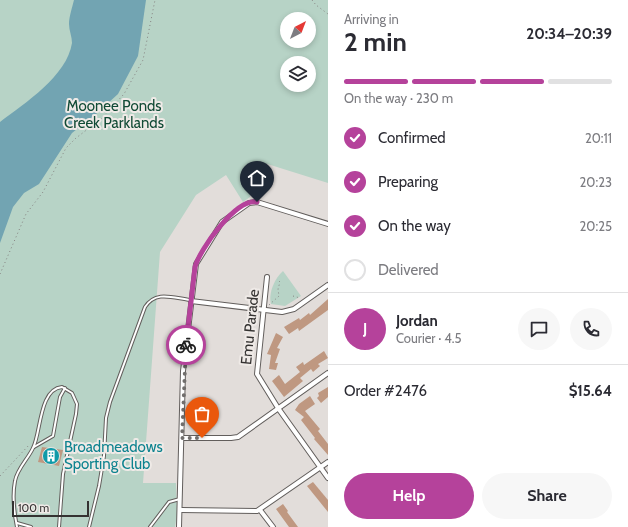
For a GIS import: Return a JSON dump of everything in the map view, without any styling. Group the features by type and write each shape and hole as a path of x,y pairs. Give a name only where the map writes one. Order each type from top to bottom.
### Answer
{"street":[{"path":"179,527 181,510 184,359 195,267 198,259 220,224 249,203 257,202 328,224"},
{"name":"Emu Parade","path":"267,277 257,374 278,408 328,478"},
{"path":"191,301 282,312 290,310 328,285"},
{"path":"182,438 235,438 328,373"},
{"path":"181,510 260,510 328,462"},
{"path":"260,510 273,527"}],"lane":[{"path":"89,527 101,475 106,418 110,402 146,307 151,299 158,296 191,301"},
{"path":"34,445 53,436 60,397 65,388"},
{"path":"17,527 14,500 15,478 34,445 47,399 54,389 65,388 72,392 76,404 63,474 59,527"},
{"path":"150,527 169,502 181,499"},
{"path":"17,523 31,527"}],"path":[{"path":"0,274 26,214 43,192 66,148 76,138 101,119 119,101 128,88 143,60 155,0"},
{"path":"312,0 316,6 328,14"},
{"path":"269,305 279,296 278,289 280,283 277,279"},
{"path":"293,296 300,298"},
{"path":"0,476 30,443 34,445"}],"green space":[{"name":"Moonee Ponds Creek Parklands","path":"0,0 328,0 328,183 261,162 250,197 243,202 226,175 196,195 160,252 143,483 176,483 177,515 175,527 0,527"},
{"path":"283,271 301,296 285,306 271,304 271,291 277,278"}],"water":[{"path":"74,0 146,0 138,56 118,94 72,133 39,184 24,193 13,207 0,243 0,122 44,88 62,67 72,43 69,24"}],"building":[{"path":"328,299 328,310 299,331 298,328 289,334 284,327 299,318 300,320 309,313 310,315"},
{"path":"276,333 283,337 277,348 280,349 275,363 278,363 276,370 269,369 271,355 267,354"},
{"path":"324,351 328,358 318,364 320,366 313,372 311,369 300,378 303,381 284,397 272,381 279,375 285,384 300,372 296,367 303,362 304,365"},
{"path":"328,387 328,397 321,403 317,398 319,396 318,393"},
{"path":"310,396 315,404 305,411 320,429 318,431 328,444 328,455 314,439 315,438 301,420 304,417 295,410 299,404"},
{"name":"Broadmeadows Sporting Club","path":"42,447 63,450 59,466 38,462"},
{"path":"313,482 328,500 328,512 307,486"},
{"path":"283,504 298,527 289,527 276,509"}],"way so far":[{"path":"186,345 183,371 182,438 202,438"}],"place":[{"name":"Broadmeadows Sporting Club","path":"51,456"}],"route":[{"path":"186,345 195,267 198,259 222,222 246,204 257,202"}]}
